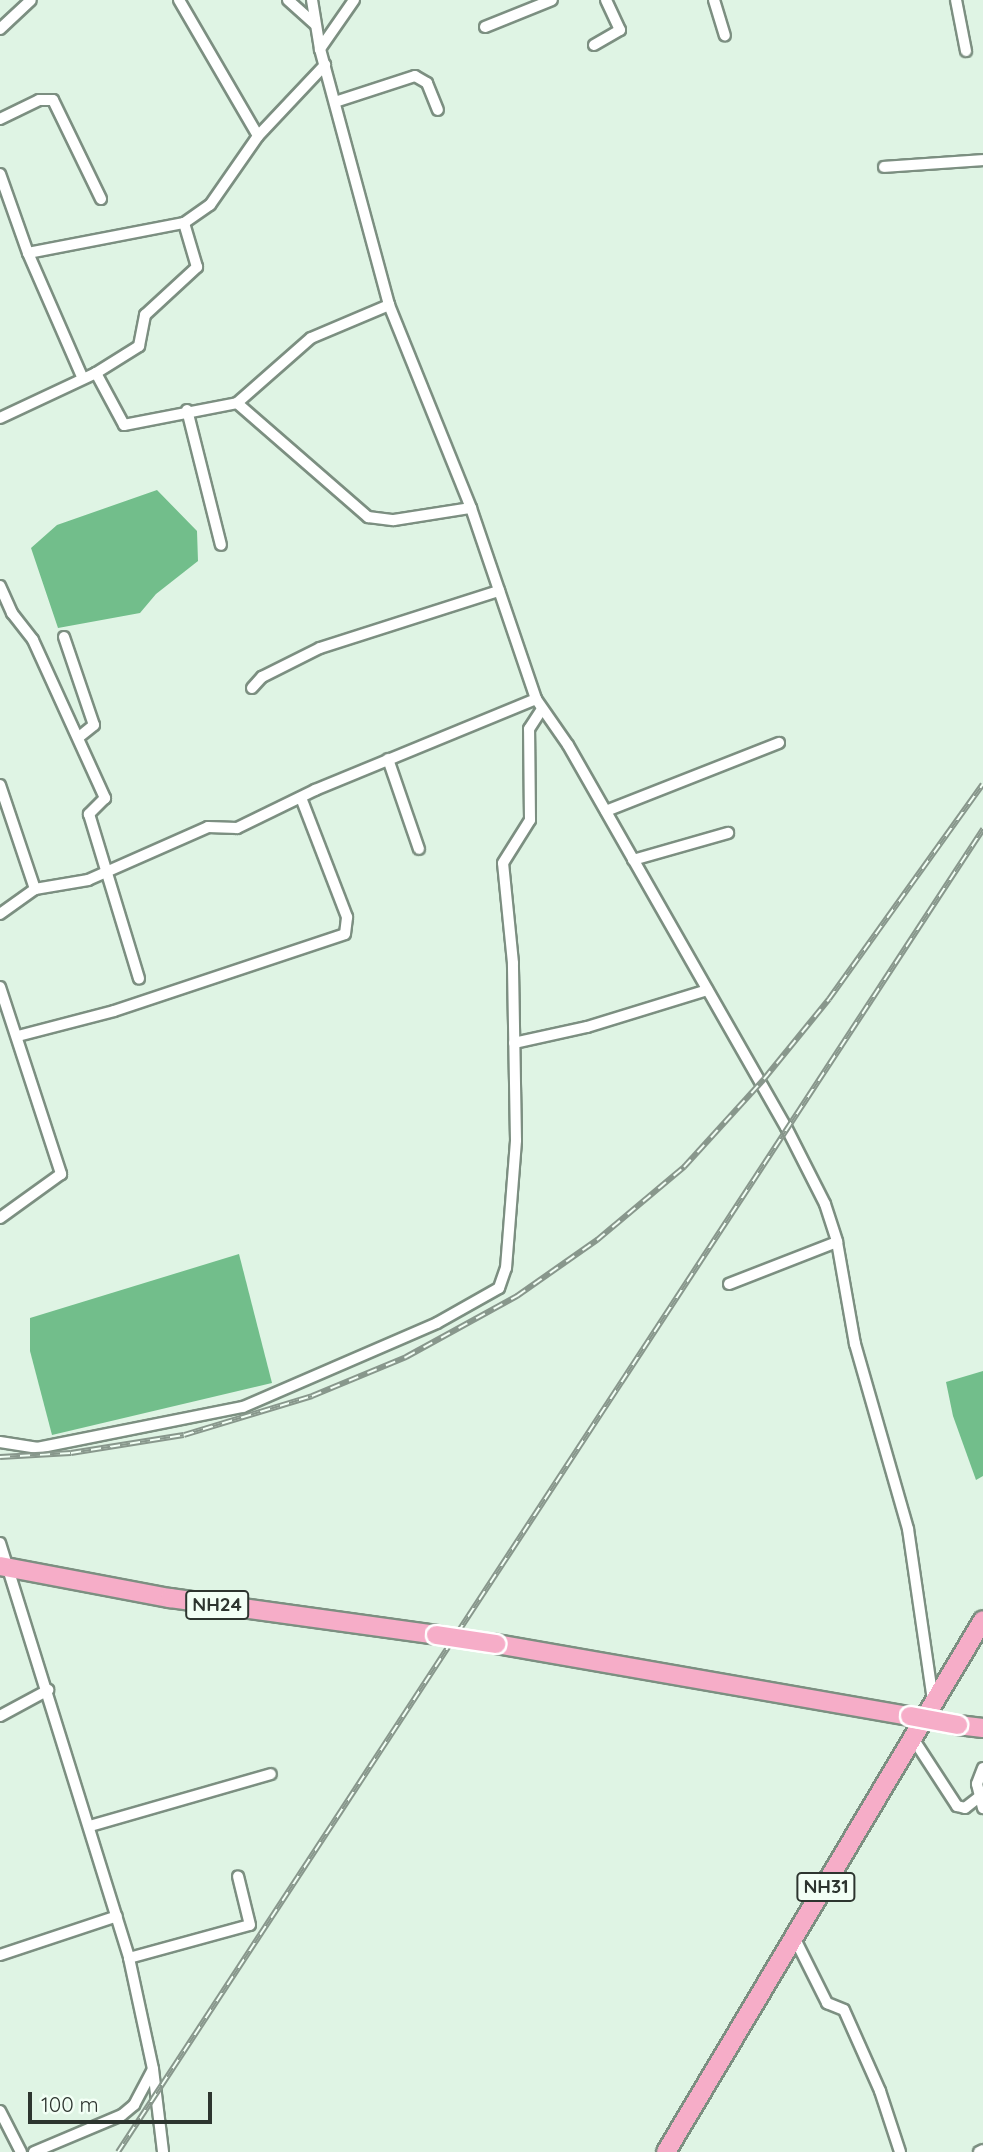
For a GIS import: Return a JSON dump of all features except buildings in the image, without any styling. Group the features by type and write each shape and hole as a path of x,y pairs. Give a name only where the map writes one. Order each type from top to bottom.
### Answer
{"highway":[{"name":"NH24","path":"5,1567 170,1598 496,1644 983,1728"},
{"name":"NH31","path":"666,2152 914,1740 983,1620"}],"street":[{"path":"0,29 31,0"},
{"path":"179,0 258,136"},
{"path":"288,0 315,24"},
{"path":"312,0 320,49 389,305 471,508 536,699 606,811 819,1188 837,1242 855,1344 908,1529 934,1705"},
{"path":"320,49 354,0"},
{"path":"485,27 552,0"},
{"path":"594,45 620,30 606,0"},
{"path":"714,0 725,35"},
{"path":"956,0 966,51"},
{"path":"28,253 184,223 210,205 258,136 325,65"},
{"path":"335,102 415,76 427,83 438,110"},
{"path":"0,119 39,100 53,100 102,199"},
{"path":"884,167 983,160"},
{"path":"0,174 28,253 83,379"},
{"path":"0,418 96,373 139,346 145,315 197,267 184,223"},
{"path":"96,373 124,425 187,410 237,403 311,338 389,305"},
{"path":"237,403 368,517 394,520 471,508"},
{"path":"187,410 221,545"},
{"path":"0,586 12,613 33,640 106,798 105,803 88,811 139,979"},
{"path":"252,688 262,677 320,648 499,591"},
{"path":"64,637 94,725 79,737"},
{"path":"0,914 35,889 88,880 208,827 237,828 388,759 536,699"},
{"path":"0,1442 37,1448 243,1407 437,1323 492,1294 505,1280 516,1140 513,963 503,863 530,820 529,729 542,709"},
{"path":"606,811 779,743"},
{"path":"388,759 419,849"},
{"path":"0,785 35,889"},
{"path":"18,1036 114,1012 345,934 347,917 301,798"},
{"path":"633,860 728,833"},
{"path":"0,987 61,1174 0,1218"},
{"path":"514,1043 587,1027 707,990"},
{"path":"729,1284 837,1242"},
{"path":"0,1543 5,1567 48,1690 129,1958 153,2069 163,2152"},
{"path":"0,1716 48,1690"},
{"path":"914,1740 957,1806 965,1808 981,1802 977,1784 983,1768"},
{"path":"90,1826 271,1774"},
{"path":"129,1958 252,1924 238,1876"},
{"path":"0,1955 117,1916"},
{"path":"795,1939 827,2003 844,2011 880,2091 900,2152"},
{"path":"34,2152 122,2115 134,2105 153,2069"},
{"path":"0,2111 21,2152"}],"shaded area":[{"path":"157,490 197,531 198,561 156,594 140,613 58,628 31,548 57,525"},
{"path":"239,1254 272,1383 52,1435 30,1351 30,1318"},
{"path":"983,1371 983,1476 976,1480 953,1416 946,1382"}],"railway":[{"path":"0,1457 71,1453 184,1435 312,1396 406,1357 517,1296 597,1240 684,1167 764,1079 829,999 983,784"},
{"path":"118,2152 983,829"}]}
